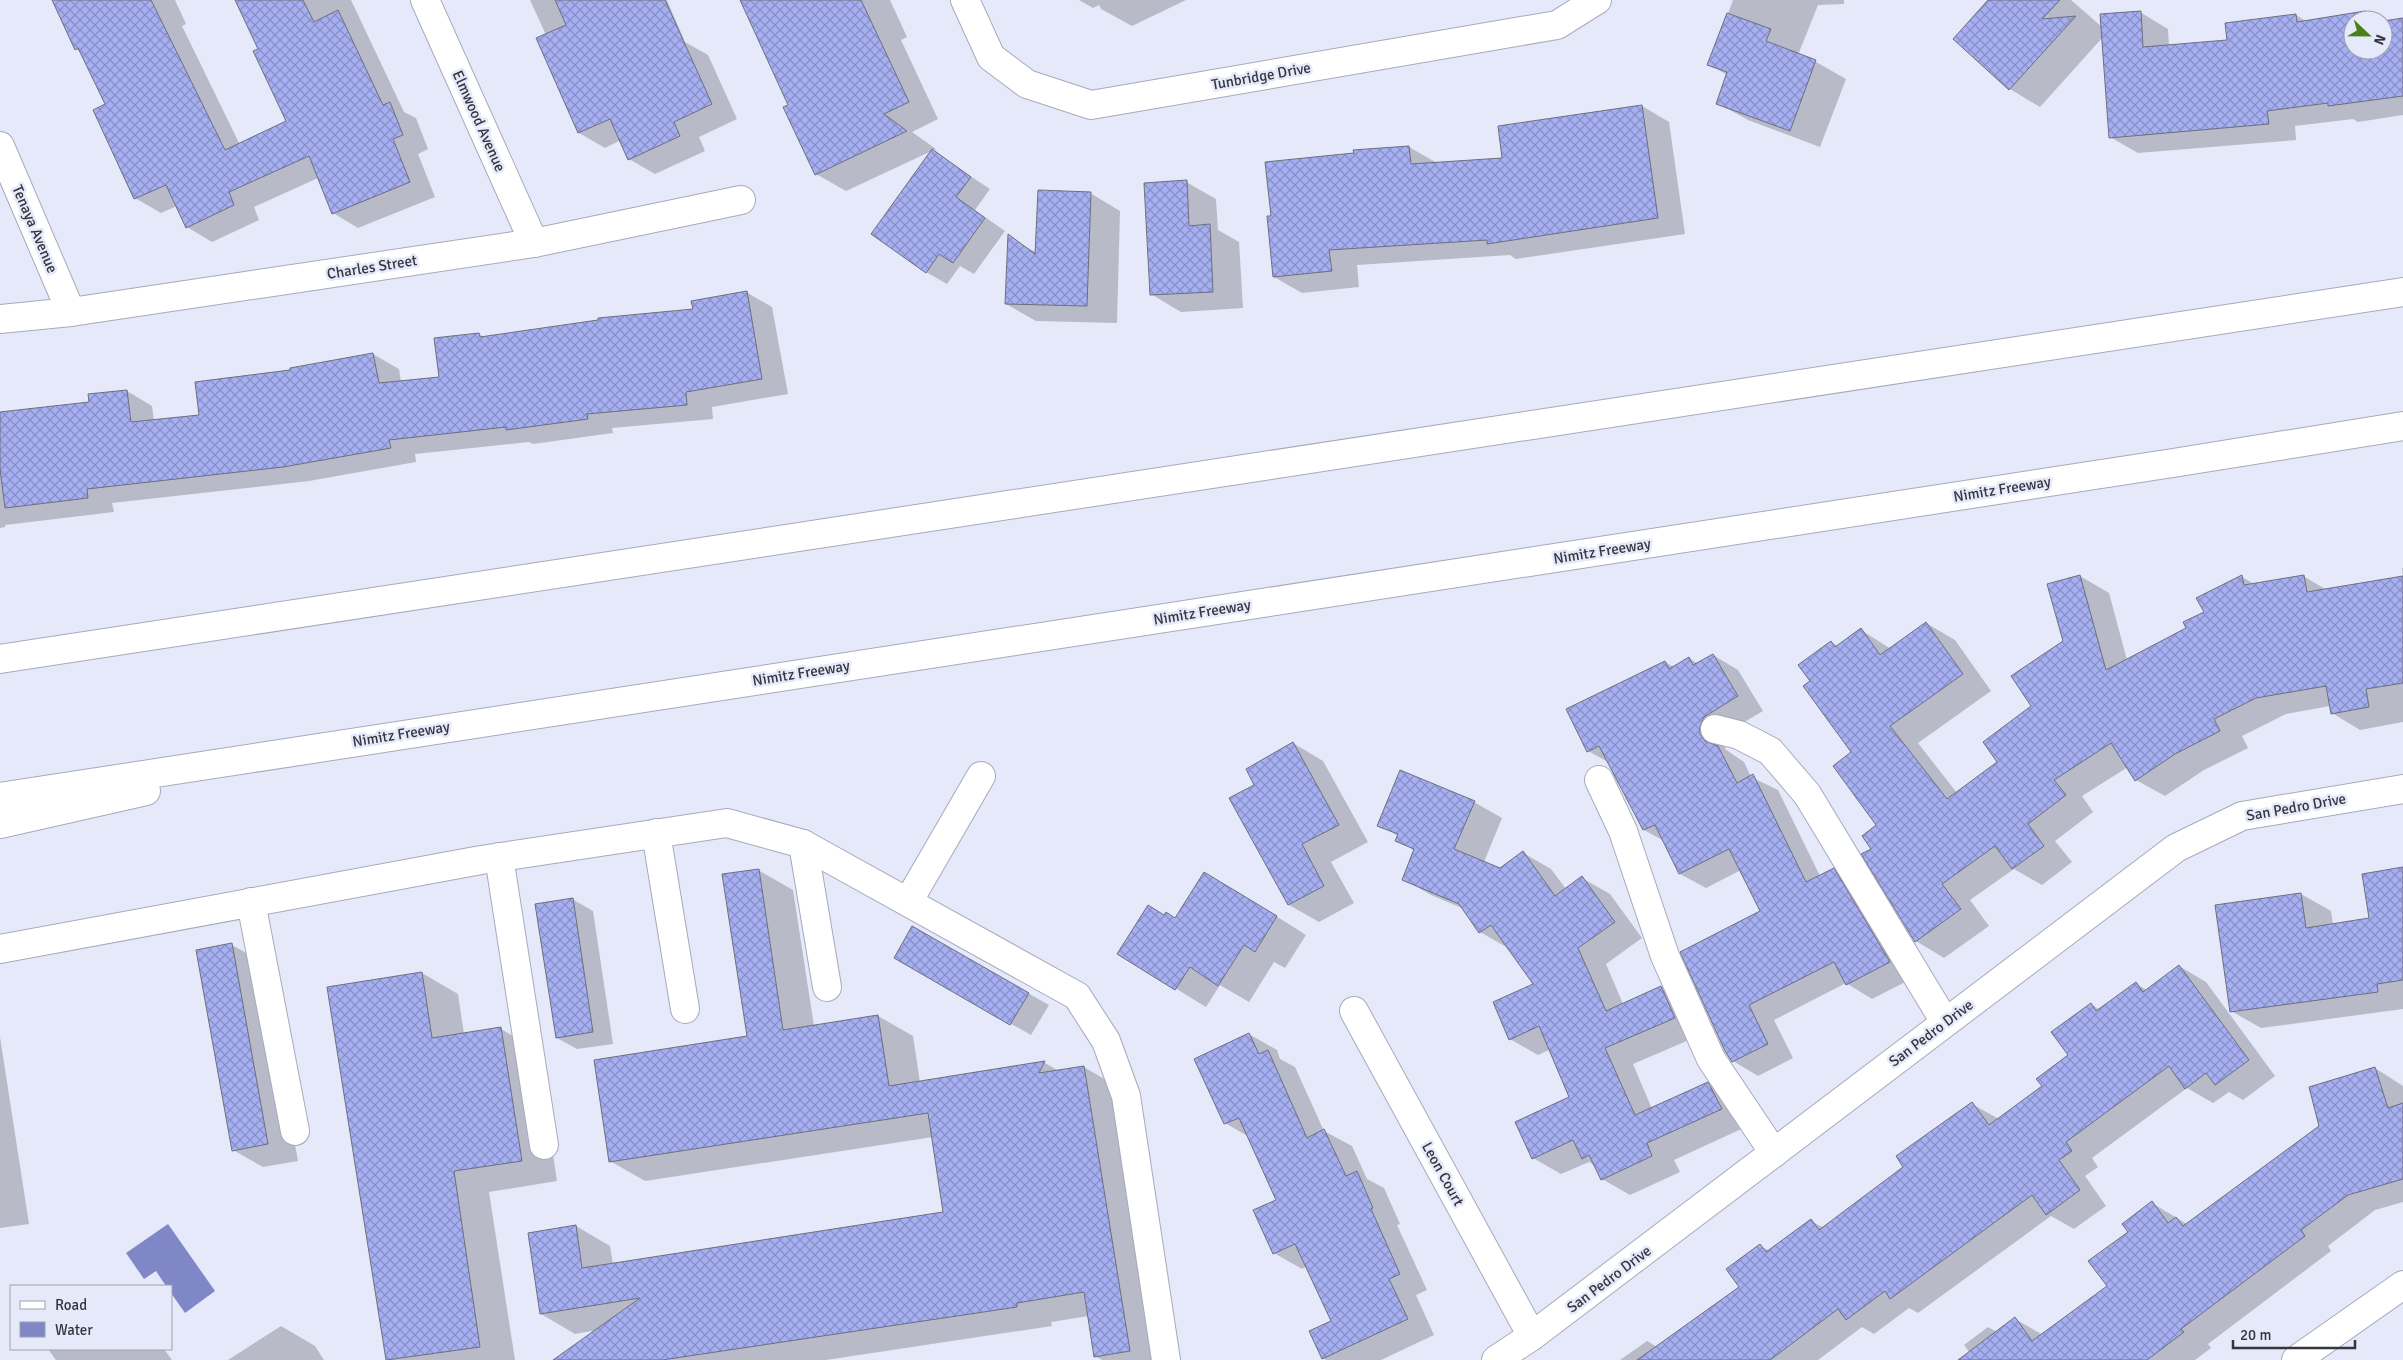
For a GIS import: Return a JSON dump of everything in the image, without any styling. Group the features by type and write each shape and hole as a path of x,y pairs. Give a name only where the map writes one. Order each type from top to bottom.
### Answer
{"main road":[{"name":"Elmwood Avenue","path":"425,0 534,243"},
{"name":"Tunbridge Drive","path":"965,0 991,57 1027,84 1091,105 1557,24 1597,0"},
{"name":"Tenaya Avenue","path":"0,146 71,312"},
{"name":"Charles Street","path":"0,319 71,312 534,243 741,200"},
{"path":"0,658 2403,292"},
{"name":"Nimitz Freeway","path":"0,796 2173,463 2403,426"},
{"path":"1715,729 1739,735 1770,751 1807,794 1945,1022"},
{"path":"0,824 369,739"},
{"path":"908,902 981,776"},
{"path":"1598,780 1623,831 1665,956 1711,1059 1774,1153"},
{"name":"San Pedro Drive","path":"1496,1360 1532,1336 2176,848 2242,816 2403,789"},
{"path":"0,949 499,857 727,823 803,844 1077,996 1106,1041 1126,1096 1166,1360"},
{"path":"656,833 685,1009"},
{"path":"803,844 827,986"},
{"path":"499,857 544,1145"},
{"path":"251,902 295,1132"},
{"name":"Leon Court","path":"1354,1011 1532,1336"},
{"path":"2296,1360 2403,1285"}],"water":[{"path":"168,1224 215,1291 185,1313 172,1294 172,1285 165,1285 156,1271 144,1279 126,1253"}],"building":[{"path":"52,0 151,0 225,150 286,121 253,51 258,49 235,0 303,0 314,22 338,10 383,105 390,102 403,135 393,139 410,182 332,214 309,156 229,192 234,205 186,228 166,185 134,199 93,110 105,104 78,48 75,50"},
{"path":"555,0 665,0 712,104 674,122 680,136 628,160 610,119 578,133 536,38 566,25"},
{"path":"740,0 861,0 909,102 884,114 907,131 815,175 783,107 788,105"},
{"path":"1988,0 2060,0 2042,19 2076,16 2009,90 1953,39"},
{"path":"2141,11 2143,47 2227,40 2225,23 2296,14 2297,22 2343,15 2343,60 2393,60 2393,20 2403,18 2403,96 2328,106 2328,103 2267,111 2269,124 2109,138 2100,14"},
{"path":"1727,13 1771,29 1766,41 1816,60 1790,131 1716,104 1727,72 1707,65"},
{"path":"1642,105 1658,218 1487,244 1487,240 1329,250 1332,271 1273,277 1267,216 1271,216 1265,162 1354,153 1353,150 1409,146 1411,164 1502,158 1498,126"},
{"path":"932,149 971,177 956,197 985,218 953,263 939,254 926,273 871,234"},
{"path":"1187,180 1189,226 1210,224 1213,292 1150,295 1144,183"},
{"path":"1038,190 1091,192 1087,306 1005,304 1008,234 1035,254"},
{"path":"747,291 762,379 686,392 687,405 587,414 588,419 506,430 506,427 389,440 391,448 283,467 87,489 88,498 5,508 0,469 0,412 89,402 88,394 127,390 131,422 199,415 195,382 290,370 290,368 373,353 379,383 439,377 434,338 479,333 480,337 598,320 598,318 693,309 691,301"},
{"path":"2080,575 2106,670 2186,628 2183,622 2204,612 2196,598 2242,575 2244,585 2304,575 2307,592 2403,576 2403,683 2366,689 2369,707 2331,714 2326,686 2256,698 2214,719 2220,731 2175,754 2135,781 2111,743 2054,780 2066,795 2028,824 2044,846 2012,869 1995,846 1942,884 1961,909 1915,942 1861,854 1871,849 1862,836 1876,825 1833,766 1851,752 1803,686 1810,681 1798,665 1831,641 1835,647 1861,628 1880,655 1926,622 1963,674 1890,726 1947,799 1997,762 1983,742 2031,706 2011,676 2063,641 2047,584"},
{"path":"1713,654 1738,696 1704,717 1700,726 1700,734 1705,741 1718,746 1737,783 1753,774 1806,882 1834,868 1890,962 1846,985 1834,962 1749,1005 1768,1044 1732,1062 1725,1051 1680,952 1760,911 1729,849 1679,874 1655,825 1643,830 1599,746 1587,752 1566,709 1665,661 1669,669 1689,657 1693,665"},
{"path":"1293,742 1339,825 1302,844 1324,886 1288,905 1229,798 1254,785 1246,769"},
{"path":"1400,770 1475,801 1454,849 1500,868 1523,851 1555,896 1582,876 1615,922 1578,948 1606,1011 1661,986 1675,1018 1605,1048 1635,1115 1708,1082 1722,1109 1647,1143 1652,1156 1601,1180 1589,1155 1582,1159 1573,1140 1532,1159 1515,1122 1569,1097 1539,1026 1509,1040 1493,1002 1533,984 1491,925 1479,933 1459,904 1402,880 1414,849 1395,841 1398,834 1377,826"},
{"path":"2403,867 2403,980 2377,984 2378,992 2230,1012 2215,905 2301,893 2306,928 2369,918 2362,874"},
{"path":"759,869 783,1030 878,1015 889,1086 1045,1061 1039,1073 1084,1066 1130,1351 1094,1357 1084,1292 1017,1303 1017,1307 662,1360 553,1360 640,1298 540,1314 528,1233 576,1225 582,1268 943,1212 928,1113 609,1162 594,1060 747,1036 722,874"},
{"path":"1204,872 1277,916 1255,952 1244,945 1218,986 1190,967 1175,990 1117,954 1148,905 1164,915 1166,912 1175,918"},
{"path":"573,898 593,1032 556,1038 535,904"},
{"path":"912,926 1029,993 1010,1025 894,958"},
{"path":"232,943 268,1144 232,1151 196,950"},
{"path":"2179,965 2249,1060 2215,1085 2206,1073 2185,1089 2169,1066 2066,1142 2072,1151 2059,1160 2080,1190 2046,1215 2032,1195 1890,1299 1885,1291 1846,1320 1838,1309 1770,1360 1637,1360 1739,1287 1726,1269 1760,1244 1766,1252 1811,1219 1819,1230 1903,1167 1896,1156 1972,1102 1989,1125 2042,1086 2036,1079 2068,1055 2051,1032 2091,1003 2096,1011 2136,982 2143,992"},
{"path":"422,972 432,1038 501,1027 522,1161 454,1171 480,1347 386,1360 327,987"},
{"path":"1249,1033 1259,1054 1268,1050 1307,1138 1324,1129 1346,1176 1357,1171 1373,1208 1371,1209 1400,1274 1389,1279 1408,1319 1322,1359 1309,1331 1331,1321 1295,1244 1273,1254 1253,1210 1276,1200 1239,1118 1224,1124 1194,1059"},
{"path":"2375,1067 2388,1108 2403,1103 2403,1179 2348,1195 2301,1230 2305,1236 2181,1329 2184,1332 2147,1360 1958,1360 2015,1317 2032,1341 2107,1286 2088,1261 2128,1232 2122,1224 2152,1201 2168,1223 2176,1217 2183,1226 2319,1126 2309,1087"}]}
